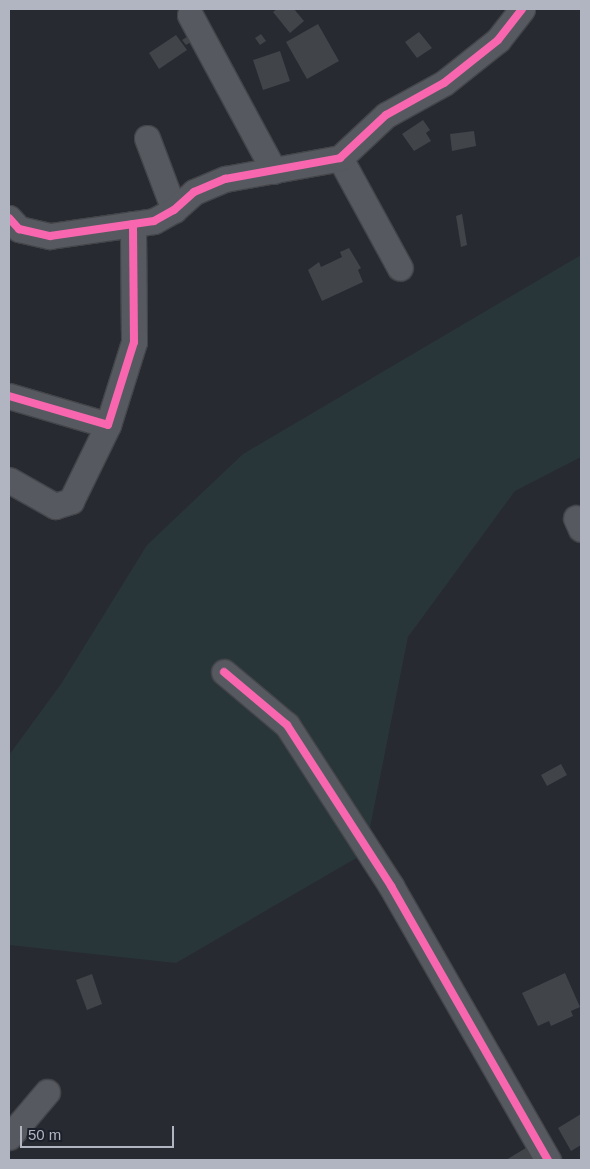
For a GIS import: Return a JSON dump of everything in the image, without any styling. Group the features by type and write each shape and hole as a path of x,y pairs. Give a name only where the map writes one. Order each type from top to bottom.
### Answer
{"street":[{"path":"9,218 20,229 50,236 154,221 174,210 194,192 225,179 340,158 386,115 444,83 498,40 522,9"},
{"path":"190,15 274,171"},
{"path":"147,138 174,210"},
{"path":"340,158 400,268"},
{"path":"9,480 55,506 71,501 108,425 134,342 133,224"},
{"path":"9,396 108,425"},
{"path":"224,672 287,725 391,886 548,1160"},
{"path":"9,1137 47,1092"}],"shaded area":[{"path":"581,255 581,457 515,491 408,637 365,853 176,963 9,945 9,755 61,684 147,545 243,454"}],"building":[{"path":"277,9 294,9 304,21 290,33 273,12"},
{"path":"318,24 339,61 307,79 286,42"},
{"path":"419,32 432,48 417,58 405,42"},
{"path":"261,34 266,41 260,45 255,38"},
{"path":"176,35 187,50 159,69 149,53"},
{"path":"190,35 193,41 186,45 182,40"},
{"path":"280,51 290,81 263,90 253,60"},
{"path":"423,120 430,130 426,133 431,141 414,151 402,134"},
{"path":"474,131 476,146 452,151 450,134"},
{"path":"462,214 467,245 461,247 456,216"},
{"path":"349,248 361,268 358,270 363,282 322,301 308,270 319,262 321,267 342,257 340,252"},
{"path":"561,764 567,775 547,786 541,775"},
{"path":"565,973 580,1007 571,1011 573,1016 551,1026 549,1021 538,1026 522,993"},
{"path":"92,974 102,1004 87,1010 76,980"},
{"path":"581,1114 581,1145 571,1151 558,1128"},
{"path":"539,1140 552,1160 506,1160"}],"cycle path":[{"path":"9,218 19,229 50,236 154,221 174,210 194,192 225,179 340,158 386,115 444,83 498,40 522,9"},
{"path":"9,396 108,425 134,342 133,224"},
{"path":"224,672 287,725 391,886 548,1160"}]}
